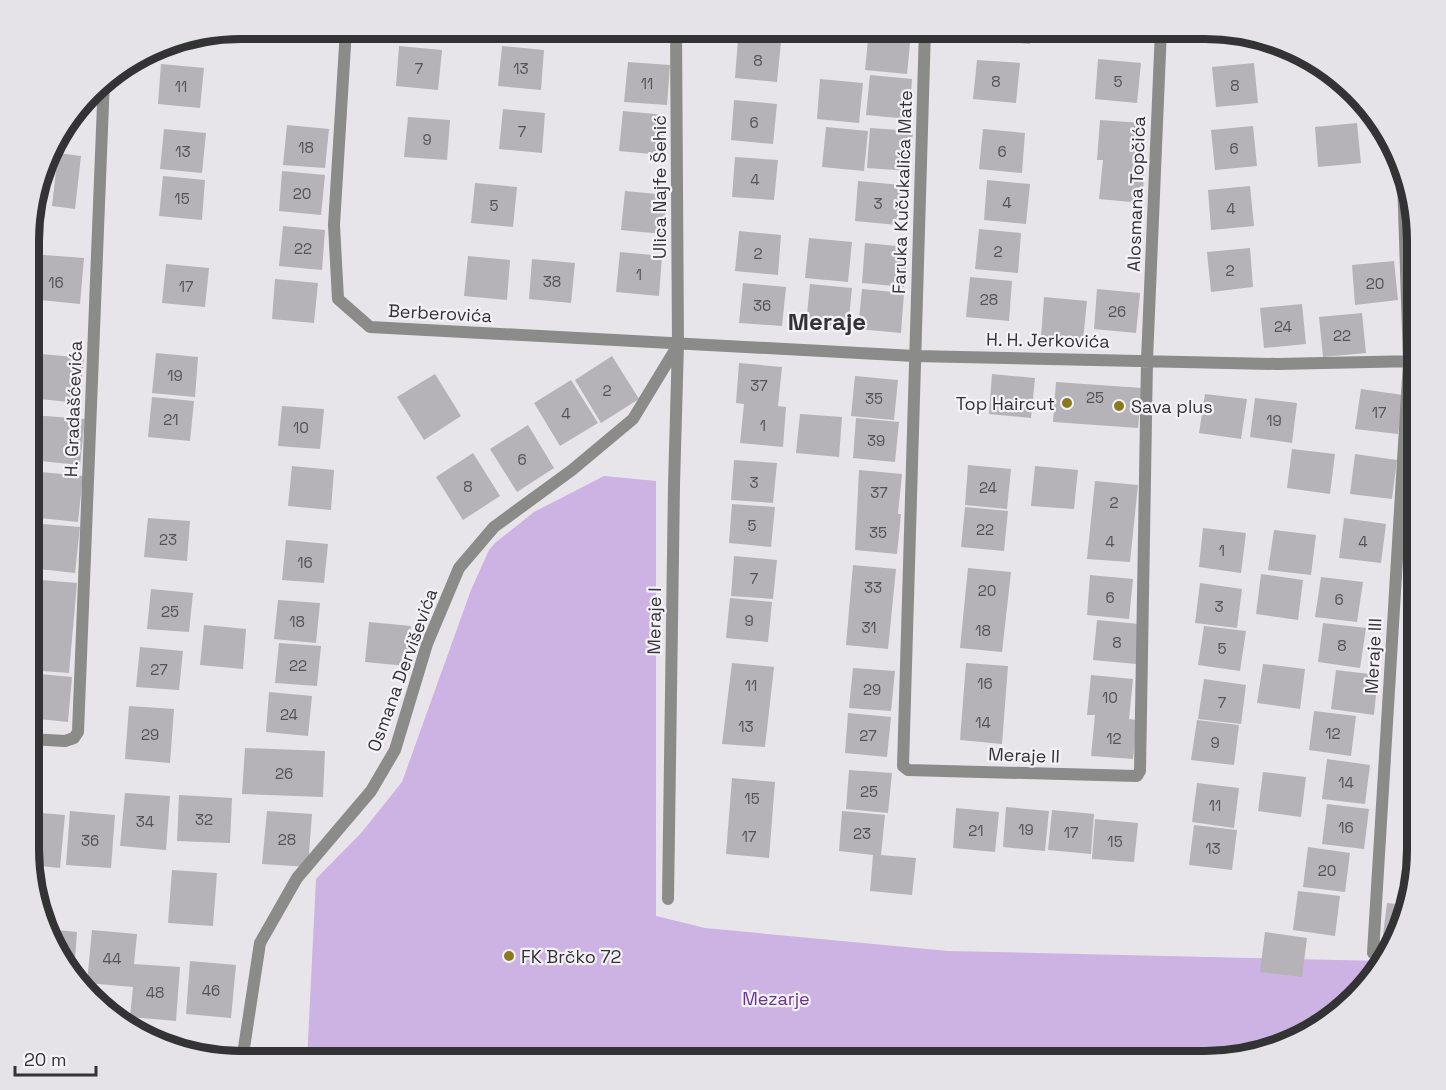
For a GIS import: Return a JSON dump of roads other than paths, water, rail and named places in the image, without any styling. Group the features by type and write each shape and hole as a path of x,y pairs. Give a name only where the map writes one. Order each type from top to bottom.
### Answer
{"street":[{"name":"Berberovića","path":"345,39 334,225 338,299 370,327 678,344"},
{"name":"Ulica Najfe Šehić","path":"676,39 678,344"},
{"name":"Faruka Kučukalića Mate","path":"915,356 925,39"},
{"name":"Alosmana Topčića","path":"1147,360 1161,39"},
{"name":"H. Gradašćevića","path":"39,740 65,741 74,738 78,732 103,94"},
{"path":"1405,216 1407,251"},
{"name":"H. H. Jerkovića","path":"678,344 915,356 1277,364 1407,361"},
{"name":"Meraje I","path":"668,899 678,344"},
{"name":"Osmana Derviševića","path":"244,1051 260,943 297,878 371,791 395,750 427,644 459,568 494,526 572,470 633,419 678,344"},
{"name":"Meraje II","path":"915,356 903,766 908,770 1137,776 1140,771 1147,360"},
{"name":"Meraje III","path":"1373,953 1407,450"}],"place":[{"name":"Top Haircut","path":"1067,403"},
{"name":"Sava plus","path":"1119,406"},
{"name":"FK Brčko 72","path":"509,956"}],"district":[{"name":"Meraje","path":"827,321"}],"park label":[{"name":"Mezarje","path":"776,998"}]}
